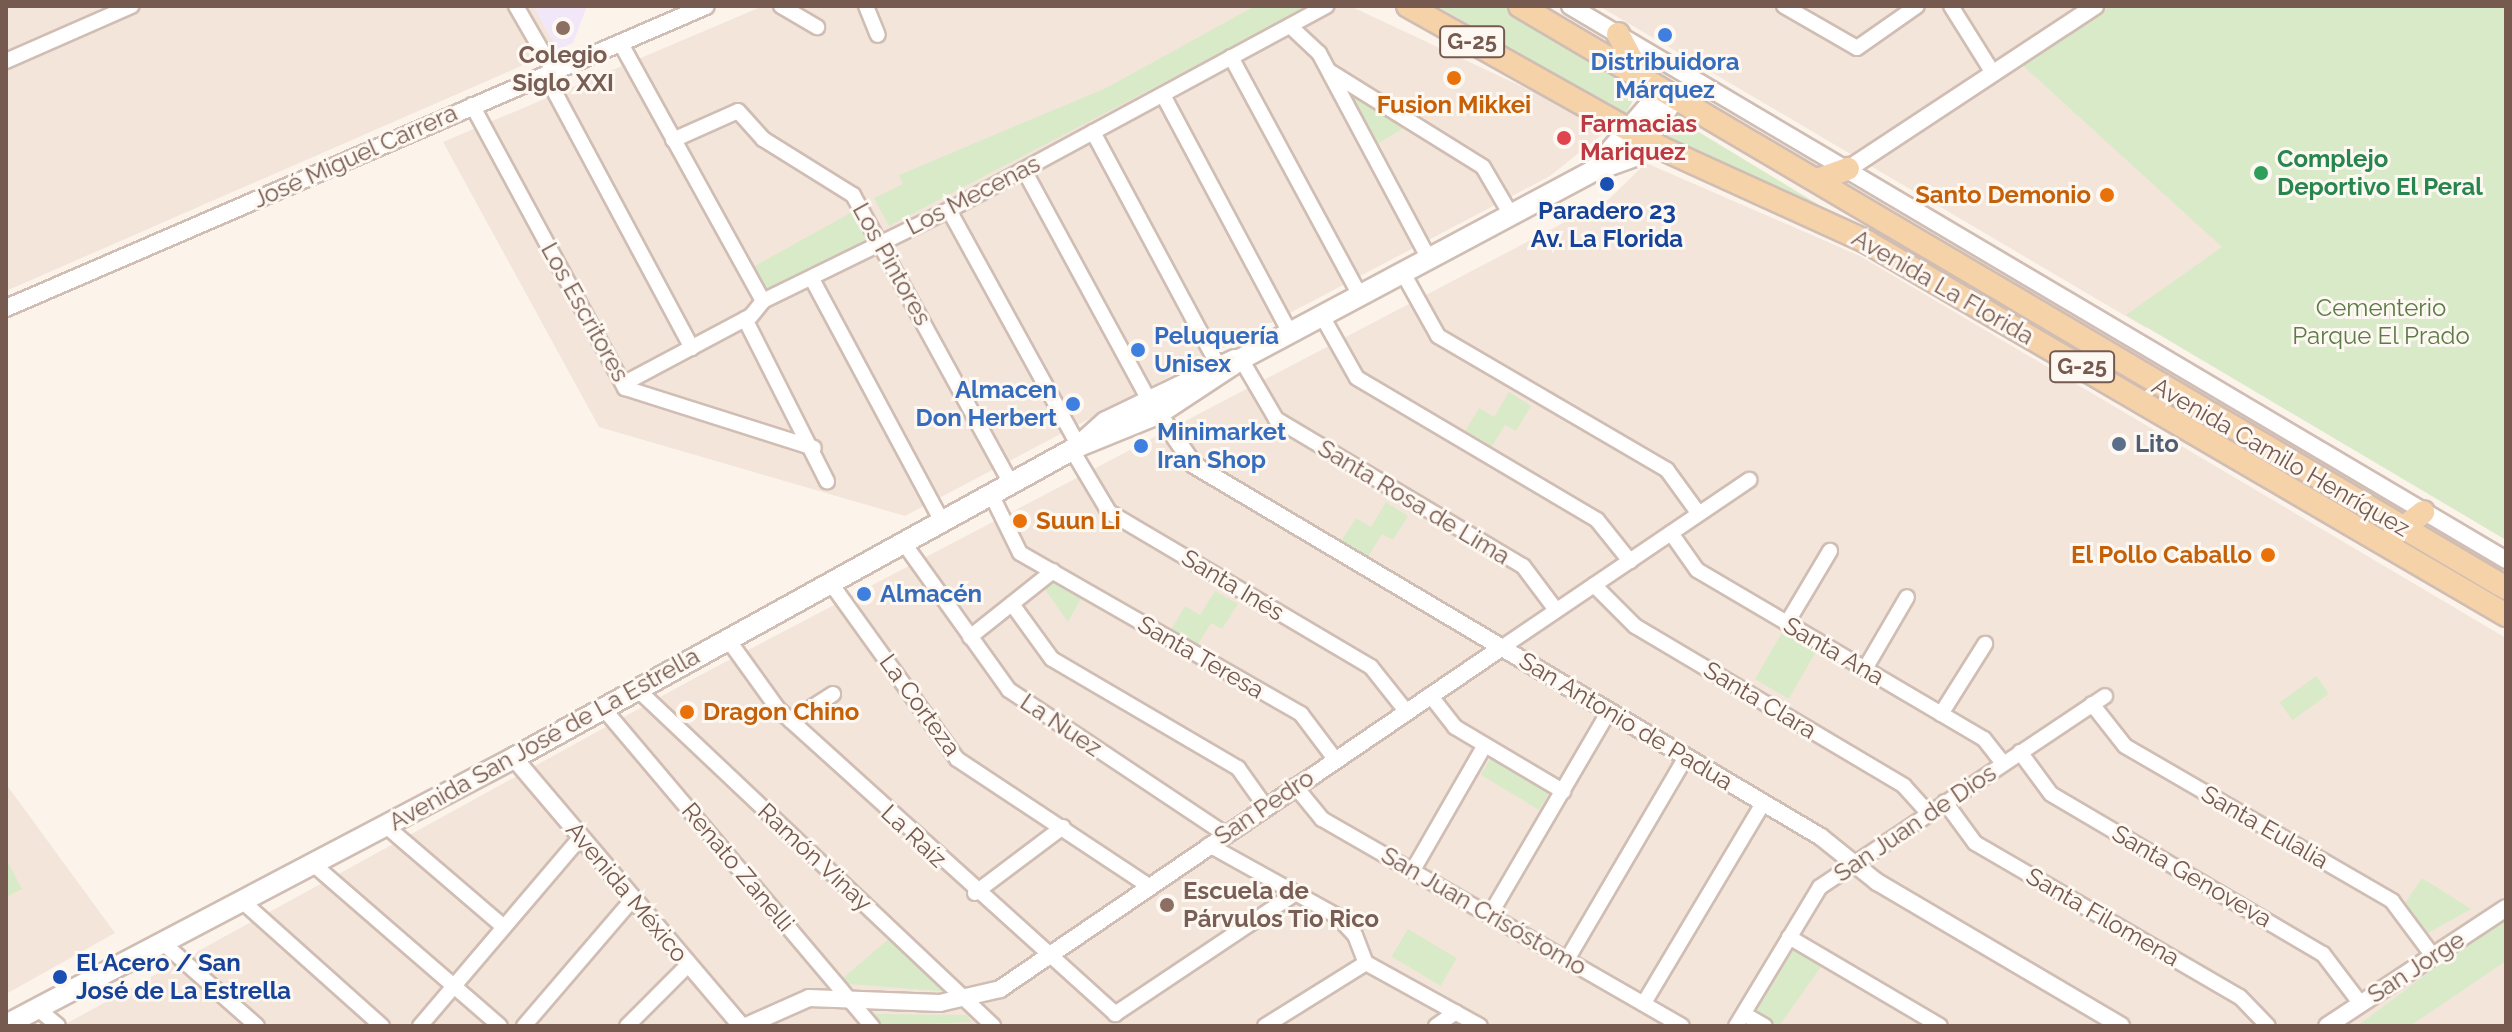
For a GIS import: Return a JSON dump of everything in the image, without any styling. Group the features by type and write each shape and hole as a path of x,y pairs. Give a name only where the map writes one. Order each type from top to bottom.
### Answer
{"main road":[{"name":"Avenida La Florida","path":"1408,6 1638,135 1867,242 2506,615"},
{"name":"Avenida Camilo Henríquez","path":"1520,6 2506,588"},
{"path":"1618,34 1642,78"},
{"name":"Avenida San José de La Estrella","path":"6,1025 514,758 1011,483 1593,171 1631,159 1638,135 1669,94"},
{"path":"1817,180 1848,169"},
{"name":"Avenida San José de La Estrella","path":"1153,407 1218,365 1241,359"},
{"path":"2362,532 2384,537 2403,529 2423,512"}],"street":[{"path":"6,61 131,6"},
{"path":"516,6 692,348"},
{"name":"José Miguel Carrera","path":"6,308 706,6"},
{"path":"781,6 817,27"},
{"path":"866,6 878,35"},
{"name":"Los Mecenas","path":"623,384 745,319 763,301 949,210 1326,6"},
{"name":"Avenida Camilo Henríquez","path":"1570,6 2506,560"},
{"path":"1784,6 1857,48 1917,6"},
{"path":"1951,6 1993,73"},
{"path":"1848,169 2095,6"},
{"path":"1290,26 1329,71 1429,259"},
{"path":"620,42 763,301"},
{"path":"1231,57 1360,296"},
{"path":"1329,71 1483,167 1511,215"},
{"path":"1163,95 1290,333"},
{"name":"Los Escritores","path":"472,105 623,384 632,394 814,448"},
{"name":"Los Pintores","path":"673,140 727,111 743,113 763,139 853,195 1011,483"},
{"path":"1093,132 1218,365"},
{"path":"1024,170 1153,407"},
{"name":"Santa Inés","path":"949,210 1109,512 1371,667 1406,711"},
{"path":"1403,273 1438,336 1667,470 1699,514"},
{"path":"812,279 942,521"},
{"path":"1322,316 1357,378 1597,520 1630,561"},
{"path":"745,319 814,448 827,481"},
{"name":"Santa Rosa de Lima","path":"1241,359 1276,419 1523,566 1556,610"},
{"name":"San Antonio de Padua","path":"1153,407 1194,465 1763,803 1853,863 2121,1026"},
{"name":"San Pedro","path":"743,1026 799,1000 968,1000 1047,957 1749,480"},
{"name":"Santa Teresa","path":"991,494 1020,553 1301,714 1335,759"},
{"name":"Santa Ana","path":"1671,533 1697,570 1984,739 2003,763"},
{"name":"La Nuez","path":"903,542 1009,690 1225,834"},
{"path":"1787,623 1830,551"},
{"path":"970,637 1053,571"},
{"name":"La Corteza","path":"830,582 957,759 1149,886"},
{"name":"Santa Clara","path":"1594,585 1635,626 1904,786 1928,813"},
{"path":"1865,669 1907,597"},
{"path":"1012,604 1052,659 1238,768 1265,806"},
{"name":"La Raíz","path":"727,638 791,721 975,893 1047,957 1119,1014 1296,893"},
{"path":"1941,714 1985,644"},
{"name":"Ramón Vinay","path":"637,689 993,1026"},
{"path":"791,721 833,694"},
{"path":"1430,695 1450,723 1563,791"},
{"name":"San Juan de Dios","path":"1740,1020 1816,892 1853,863 2105,696"},
{"name":"Santa Eulalia","path":"2092,704 2125,746 2392,901 2433,956"},
{"name":"Renato Zanelli","path":"603,708 872,1026"},
{"path":"1491,913 1609,711"},
{"path":"1413,870 1485,745"},
{"name":"Santa Genoveva","path":"2020,752 2051,794 2323,954 2361,1004"},
{"path":"1568,958 1686,757"},
{"name":"Avenida México","path":"514,758 743,1026"},
{"name":"San Juan Crisóstomo","path":"1295,786 1322,819 1491,913 1682,1026"},
{"name":"Santa Filomena","path":"1945,802 1975,843 2240,997 2268,1026"},
{"path":"1644,1003 1763,803"},
{"path":"386,826 504,927"},
{"path":"975,893 1063,827"},
{"path":"420,1026 581,837"},
{"path":"1209,845 1337,916 1355,935 1366,963 1480,1026"},
{"path":"313,864 500,1026"},
{"path":"524,1026 633,899"},
{"path":"242,901 382,1026"},
{"name":"San Jorge","path":"2332,1025 2506,908"},
{"path":"1789,937 1940,1026"},
{"path":"163,943 257,1026"},
{"path":"1265,1026 1366,963"},
{"path":"627,1026 689,964"},
{"path":"38,1009 58,1026"},
{"path":"1436,1026 1456,1012"},
{"path":"1740,1020 1765,1026"}],"shaded area":[{"path":"6,6 533,6 558,50 6,291"},
{"name":"Colegio Siglo XXI","path":"533,6 587,6 573,43 558,50"},
{"path":"763,6 1350,6 1610,128 1550,176 905,516 599,427 443,142"},
{"path":"1599,6 2506,6 2146,328"},
{"path":"1646,163 1860,256 2506,638 2506,1026 62,1026 693,679 1609,199"},
{"path":"6,784 115,933 6,994"}],"green space":[{"path":"1255,6 1310,6 889,226 874,198 903,184 899,175 1106,88"},
{"path":"1437,6 1505,6 1641,86 1624,117"},
{"name":"Cementerio Parque El Prado","path":"2111,6 2506,6 2506,540 2126,315 2222,247 2020,63"},
{"path":"1348,90 1404,128 1377,144"},
{"path":"1674,117 1824,208 1662,135"},
{"path":"854,211 869,238 767,295 752,268"},
{"path":"1509,392 1531,406 1516,431 1505,425 1489,451 1463,435 1479,408 1494,417"},
{"path":"1386,502 1408,516 1393,540 1382,534 1366,560 1339,544 1356,518 1371,527"},
{"path":"1056,577 1083,595 1068,622 1044,588"},
{"path":"1215,591 1238,604 1222,629 1211,623 1195,649 1169,633 1185,606 1200,615"},
{"path":"1784,629 1818,649 1789,699 1755,679"},
{"path":"2316,676 2329,694 2293,720 2280,702"},
{"path":"1492,756 1550,791 1539,810 1481,775"},
{"path":"6,859 22,889 6,897"},
{"path":"2422,878 2471,909 2428,933 2405,903"},
{"path":"2506,915 2506,961 2410,1026 2357,1026"},
{"path":"1408,929 1457,958 1440,986 1392,956"},
{"path":"891,937 952,992 848,984 843,978"},
{"path":"1795,947 1823,964 1779,1026 1756,1012"},
{"path":"869,1014 966,1015 972,1022 879,1026"}],"place":[{"name":"Colegio Siglo XXI","path":"563,28"},
{"name":"Distribuidora Márquez","path":"1665,35"},
{"name":"Fusion Mikkei","path":"1454,78"},
{"name":"Farmacias Mariquez","path":"1564,138"},
{"name":"Complejo Deportivo El Peral","path":"2261,173"},
{"name":"Paradero 23 Av. La Florida","path":"1607,184"},
{"name":"Santo Demonio","path":"2107,195"},
{"name":"Peluquería Unisex","path":"1138,350"},
{"name":"Almacen Don Herbert","path":"1073,404"},
{"name":"Lito","path":"2119,444"},
{"name":"Minimarket Iran Shop","path":"1141,446"},
{"name":"Suun Li","path":"1020,521"},
{"name":"El Pollo Caballo","path":"2268,555"},
{"name":"Almacén","path":"864,594"},
{"name":"Dragon Chino","path":"687,712"},
{"name":"Escuela de Párvulos Tio Rico","path":"1167,905"},
{"name":"El Acero / San José de La Estrella","path":"60,977"}]}
